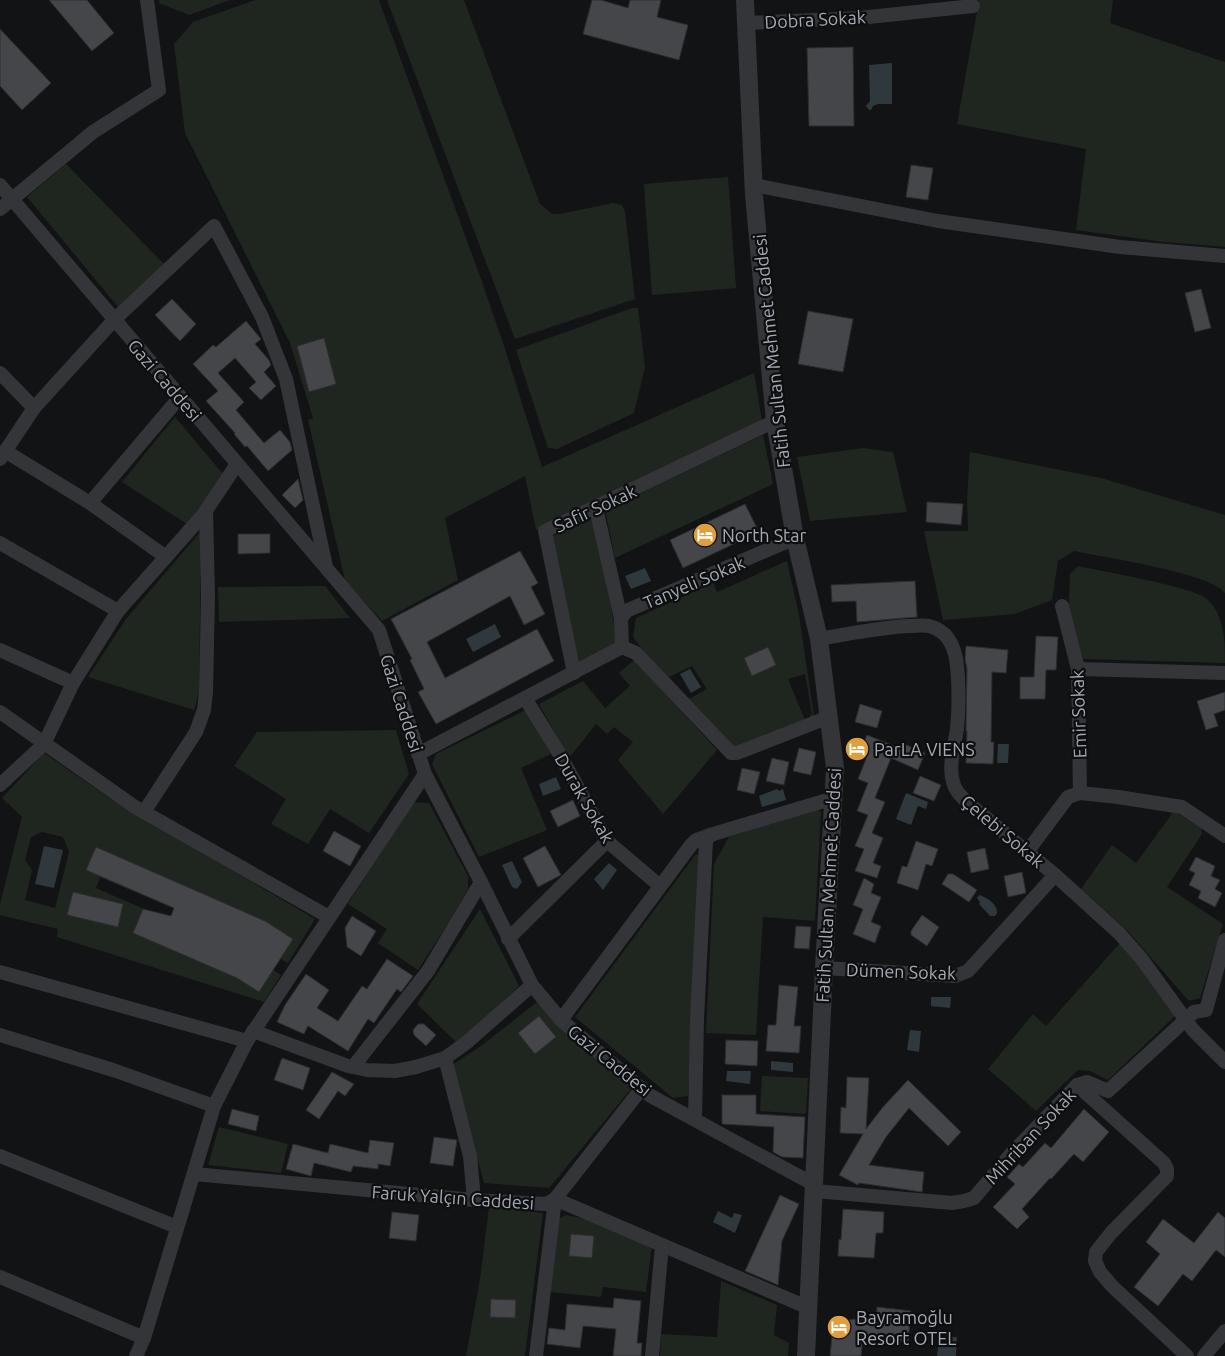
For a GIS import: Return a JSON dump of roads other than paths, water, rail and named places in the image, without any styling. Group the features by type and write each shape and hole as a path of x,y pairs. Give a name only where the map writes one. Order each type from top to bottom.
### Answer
{"street":[{"path":"0,209 93,132 159,90 146,0"},
{"name":"Fatih Sultan Mehmet Caddesi","path":"745,0 761,286 775,421 795,538 819,639 836,768 824,968 806,1356"},
{"name":"Dobra Sokak","path":"747,23 859,18 973,6"},
{"name":"Gazi Caddesi","path":"0,185 379,630 425,774 532,985 560,1020 649,1095 695,1119 815,1188"},
{"path":"754,185 938,221 1120,247 1225,256"},
{"path":"166,557 90,503 2,455 34,408 114,320 214,226 262,317 286,379 327,570"},
{"path":"0,373 34,408"},
{"path":"90,503 180,397"},
{"name":"Safir Sokak","path":"574,673 545,531 775,421"},
{"path":"0,785 44,744 73,684 118,611 206,510 237,464"},
{"path":"596,508 621,619 622,647"},
{"path":"144,812 196,732 204,710 208,595 206,510"},
{"name":"Tanyeli Sokak","path":"621,619 626,611 795,538"},
{"path":"0,543 118,611"},
{"name":"Emir Sokak","path":"1062,606 1078,669 1080,793"},
{"name":"Çelebi Sokak","path":"819,639 894,627 927,626 940,629 954,649 957,672 957,721 952,761 952,780 956,791 1055,875 1119,933 1142,958 1193,1030 1225,1062"},
{"path":"418,754 622,647"},
{"path":"622,647 636,653 731,752 737,753 829,717"},
{"path":"0,650 73,684"},
{"path":"1078,669 1225,673"},
{"name":"Durak Sokak","path":"524,698 559,753 607,841 660,886"},
{"path":"0,712 144,812 329,917"},
{"path":"136,1356 144,1338 214,1106 250,1036 425,774"},
{"path":"1027,852 1068,797 1080,793 1182,807 1225,836"},
{"path":"560,1020 696,840 834,798"},
{"path":"695,1119 697,1019 706,841 710,835"},
{"path":"508,940 607,841"},
{"name":"Dümen Sokak","path":"824,968 955,976 968,971 1055,875"},
{"path":"353,1067 428,971 481,882"},
{"name":"Mihriban Sokak","path":"815,1188 952,1203 974,1198 1011,1154 1077,1085 1087,1082 1108,1091 1194,1012 1206,1010 1219,981 1225,940"},
{"path":"0,972 250,1036 353,1067 395,1072 445,1058 466,1043 532,985"},
{"path":"0,1034 116,1071 214,1106"},
{"path":"445,1058 470,1156 474,1200"},
{"path":"1077,1085 1164,1163 1167,1169 1167,1176 1111,1233 1096,1252 1095,1262 1100,1272 1112,1286 1187,1356"},
{"path":"536,1356 555,1199 642,1088"},
{"path":"0,1156 177,1227"},
{"name":"Faruk Yalçın Caddesi","path":"194,1174 474,1200 546,1204 555,1199 809,1308"},
{"path":"652,1356 662,1246"},
{"path":"0,1277 144,1338"},
{"path":"1204,1356 1225,1332"}],"place":[{"name":"North Star","path":"705,535"},
{"name":"ParLA VIENS","path":"857,749"},
{"name":"Bayramoğlu Resort OTEL","path":"839,1327"}]}
